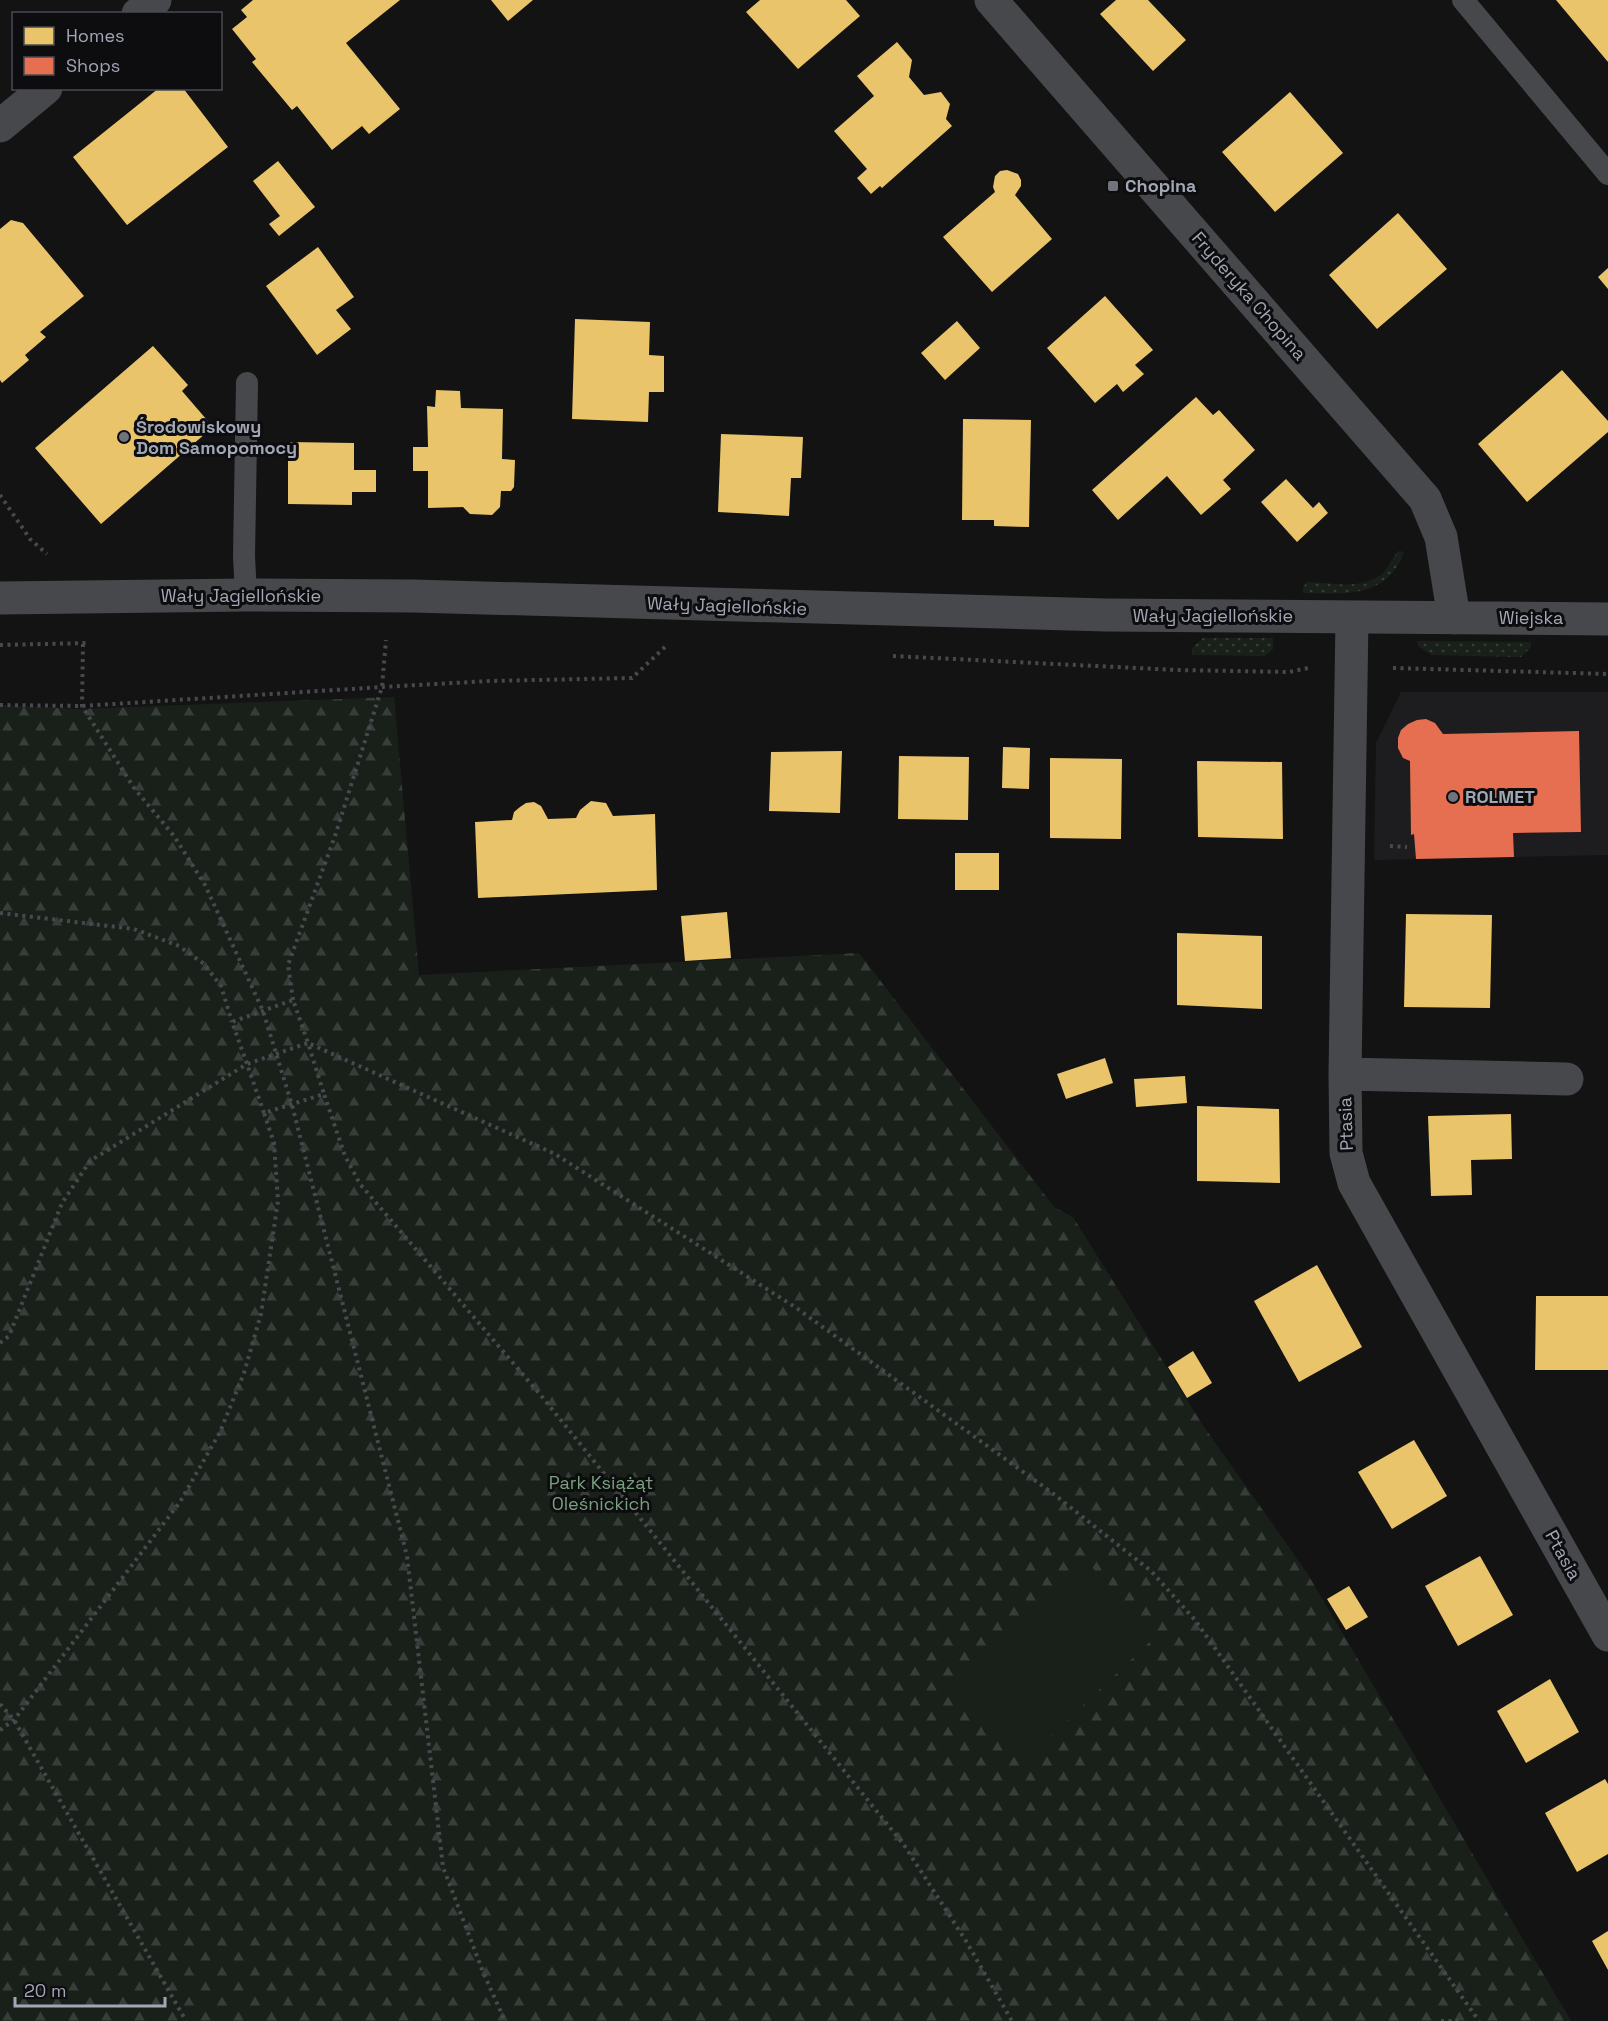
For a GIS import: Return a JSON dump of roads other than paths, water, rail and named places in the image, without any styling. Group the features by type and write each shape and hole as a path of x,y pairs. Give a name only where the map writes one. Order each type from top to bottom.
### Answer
{"street":[{"path":"140,12 155,0"},
{"name":"Fryderyka Chopina","path":"992,0 1425,500 1441,537 1454,618"},
{"path":"0,126 44,90"},
{"name":"Wały Jagiellońskie","path":"0,598 246,595 413,596 1106,615 1454,618"},
{"name":"Ptasia","path":"1352,618 1345,1074 1346,1153 1354,1183 1608,1635"},
{"name":"Wiejska","path":"1454,618 1608,619"},
{"path":"1345,1074 1567,1078"}],"lane":[{"path":"1463,0 1608,174"},
{"path":"246,595 244,556 247,383"}],"place":[{"name":"Chopina","path":"1113,186"},
{"name":"Środowiskowy Dom Samopomocy","path":"124,437"},
{"name":"ROLMET","path":"1453,797"}],"park label":[{"name":"Park Książąt Oleśnickich","path":"601,1493"}]}
